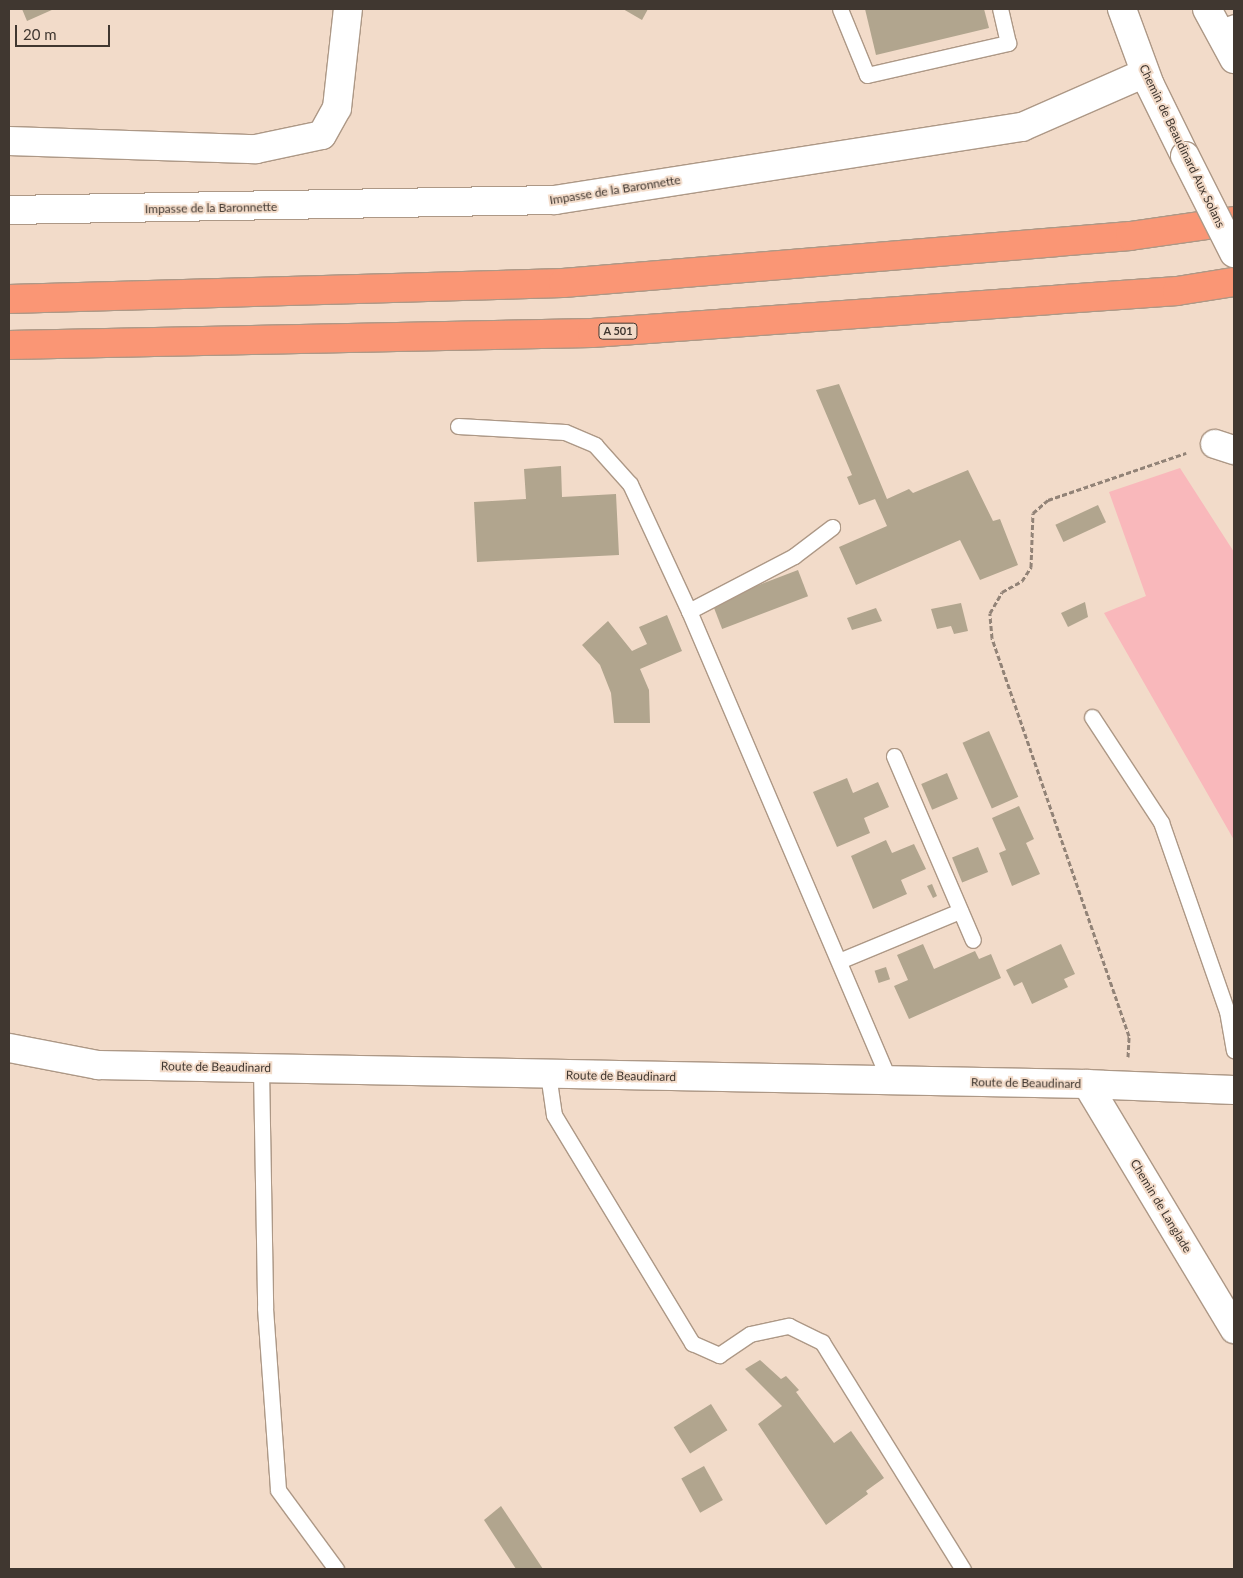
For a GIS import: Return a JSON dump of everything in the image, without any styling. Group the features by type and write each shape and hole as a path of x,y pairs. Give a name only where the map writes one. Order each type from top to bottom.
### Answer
{"highway":[{"path":"9,299 563,283 1130,236 1234,221"},
{"name":"A 501","path":"9,345 592,333 1177,291 1234,282"}],"street":[{"path":"9,141 256,149 322,135 337,108 348,9"},
{"name":"Chemin de Beaudinard Aux Solans","path":"1122,9 1145,72 1234,253"},
{"path":"1219,20 1234,59"},
{"name":"Impasse de la Baronnette","path":"9,210 555,200 1022,127 1145,72"},
{"name":"Route de Beaudinard","path":"9,1048 98,1065 1087,1084 1234,1090"},
{"name":"Chemin de Langlade","path":"1087,1084 1234,1329"}],"lane":[{"path":"840,9 867,75 1008,43 1000,9"},
{"path":"458,426 565,432 595,444 630,484 689,610 889,1080"},
{"path":"689,610 794,556 832,528"},
{"path":"1092,717 1161,822 1227,1011 1234,1045"},
{"path":"894,756 973,940"},
{"path":"839,961 960,911"},
{"path":"261,1068 265,1308 278,1490 336,1569"},
{"path":"548,1074 554,1115 692,1342 720,1354 750,1334 789,1326 822,1342 963,1569"}],"shaded area":[{"path":"1180,468 1234,552 1234,840 1104,613 1146,596 1109,492"}],"building":[{"path":"22,9 54,9 27,21"},
{"path":"623,9 648,9 642,20"},
{"path":"865,9 984,9 989,28 876,55"},
{"path":"839,384 887,499 909,489 913,493 968,470 993,521 1000,519 1018,565 980,580 960,540 856,585 839,547 887,526 875,499 859,505 847,477 852,475 816,390"},
{"path":"561,466 562,497 616,494 619,555 477,562 474,502 526,499 524,469"},
{"path":"1098,505 1106,522 1063,542 1055,525"},
{"path":"798,570 808,596 722,629 712,603"},
{"path":"1085,602 1088,617 1068,627 1061,613"},
{"path":"961,603 968,631 954,634 951,626 937,629 931,609"},
{"path":"876,608 882,621 852,630 847,618"},
{"path":"667,615 682,651 640,669 649,690 650,723 614,723 611,693 600,665 582,645 608,621 632,651 647,644 639,627"},
{"path":"989,731 1018,797 992,809 963,743"},
{"path":"947,773 958,799 932,810 921,784"},
{"path":"847,778 853,793 878,782 889,807 864,818 870,833 837,847 813,792"},
{"path":"1019,806 1034,839 1026,843 1040,874 1012,886 999,853 1006,850 992,818"},
{"path":"886,840 892,853 914,844 926,869 901,880 907,894 873,909 851,856"},
{"path":"978,847 988,872 962,883 952,857"},
{"path":"932,884 937,896 933,898 927,886"},
{"path":"923,944 934,969 975,951 979,959 991,954 1001,978 909,1019 894,986 908,980 897,955"},
{"path":"1061,944 1075,974 1064,979 1068,987 1032,1004 1022,982 1014,986 1006,970"},
{"path":"886,967 890,979 879,983 875,971"},
{"path":"760,1360 781,1379 786,1376 799,1390 796,1392 834,1443 851,1431 884,1478 866,1491 868,1494 826,1525 758,1424 782,1406 745,1369"},
{"path":"711,1404 727,1430 690,1454 674,1427"},
{"path":"704,1466 723,1500 700,1513 681,1479"},
{"path":"501,1506 543,1569 516,1569 484,1520"}]}
